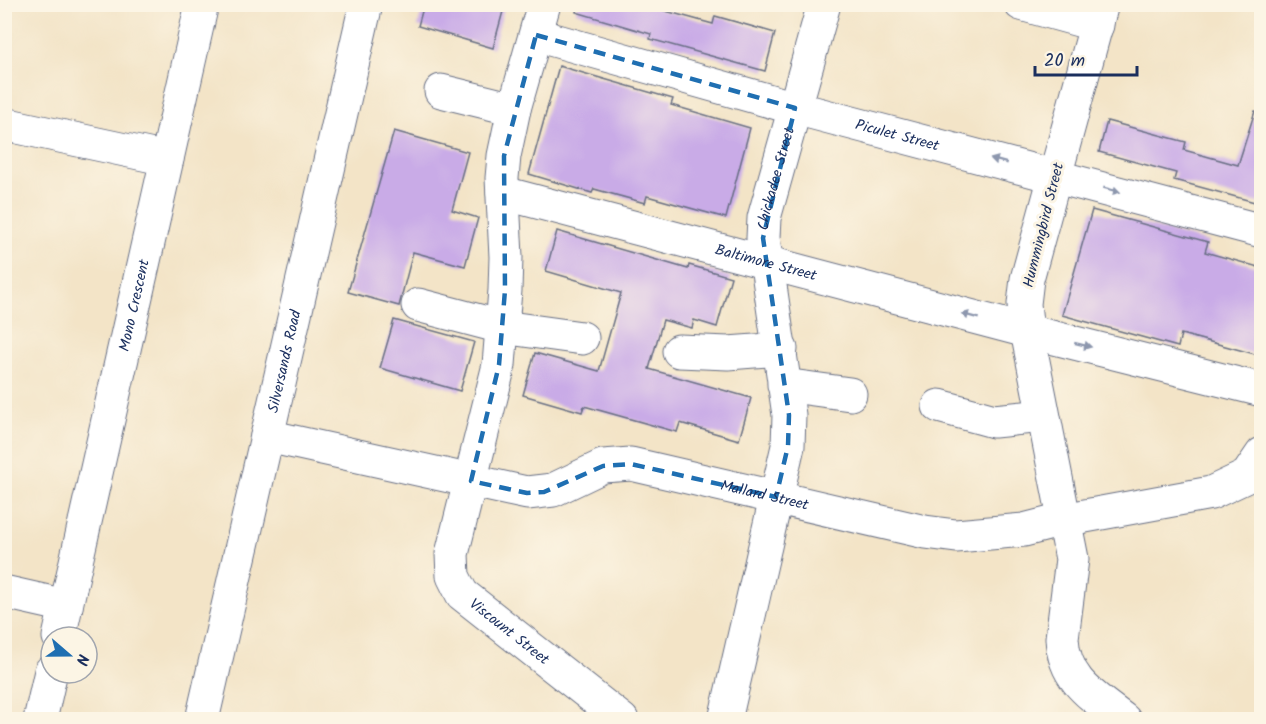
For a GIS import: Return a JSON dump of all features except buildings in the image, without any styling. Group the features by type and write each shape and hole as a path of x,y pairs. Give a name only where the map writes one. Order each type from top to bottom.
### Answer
{"street":[{"name":"Mono Crescent","path":"62,625 202,4"},
{"name":"Silversands Road","path":"202,720 366,4"},
{"name":"Chickadee Street","path":"725,720 788,446 789,415 763,238 764,218 824,4"},
{"path":"1021,4 1100,15"},
{"name":"Hummingbird Street","path":"1100,15 1027,279 1024,304 1027,331 1072,559 1062,638 1065,658 1078,684 1124,720"},
{"name":"Piculet Street","path":"540,20 795,108 1262,231"},
{"name":"Viscount Street","path":"540,20 514,109 504,156 506,257 499,365 452,554 453,576 462,594 622,720"},
{"path":"441,91 514,109"},
{"path":"4,124 167,159"},
{"name":"Baltimore Street","path":"503,193 1027,331 1262,390"},
{"path":"418,305 502,327 582,338"},
{"path":"679,351 728,353 781,349"},
{"path":"784,385 850,394"},
{"path":"939,406 994,421 1043,416"},
{"name":"Mallard Street","path":"267,436 527,493 544,492 603,466 631,464 925,532 956,536 1024,530 1063,520 1211,493 1247,476 1260,460"},
{"path":"4,592 66,606"},
{"path":"40,720 48,685"}],"highlighted area":[{"path":"536,35 795,108 763,238 789,415 788,446 776,497 631,464 603,466 544,492 527,493 471,481 499,365 505,290 504,156"}]}
